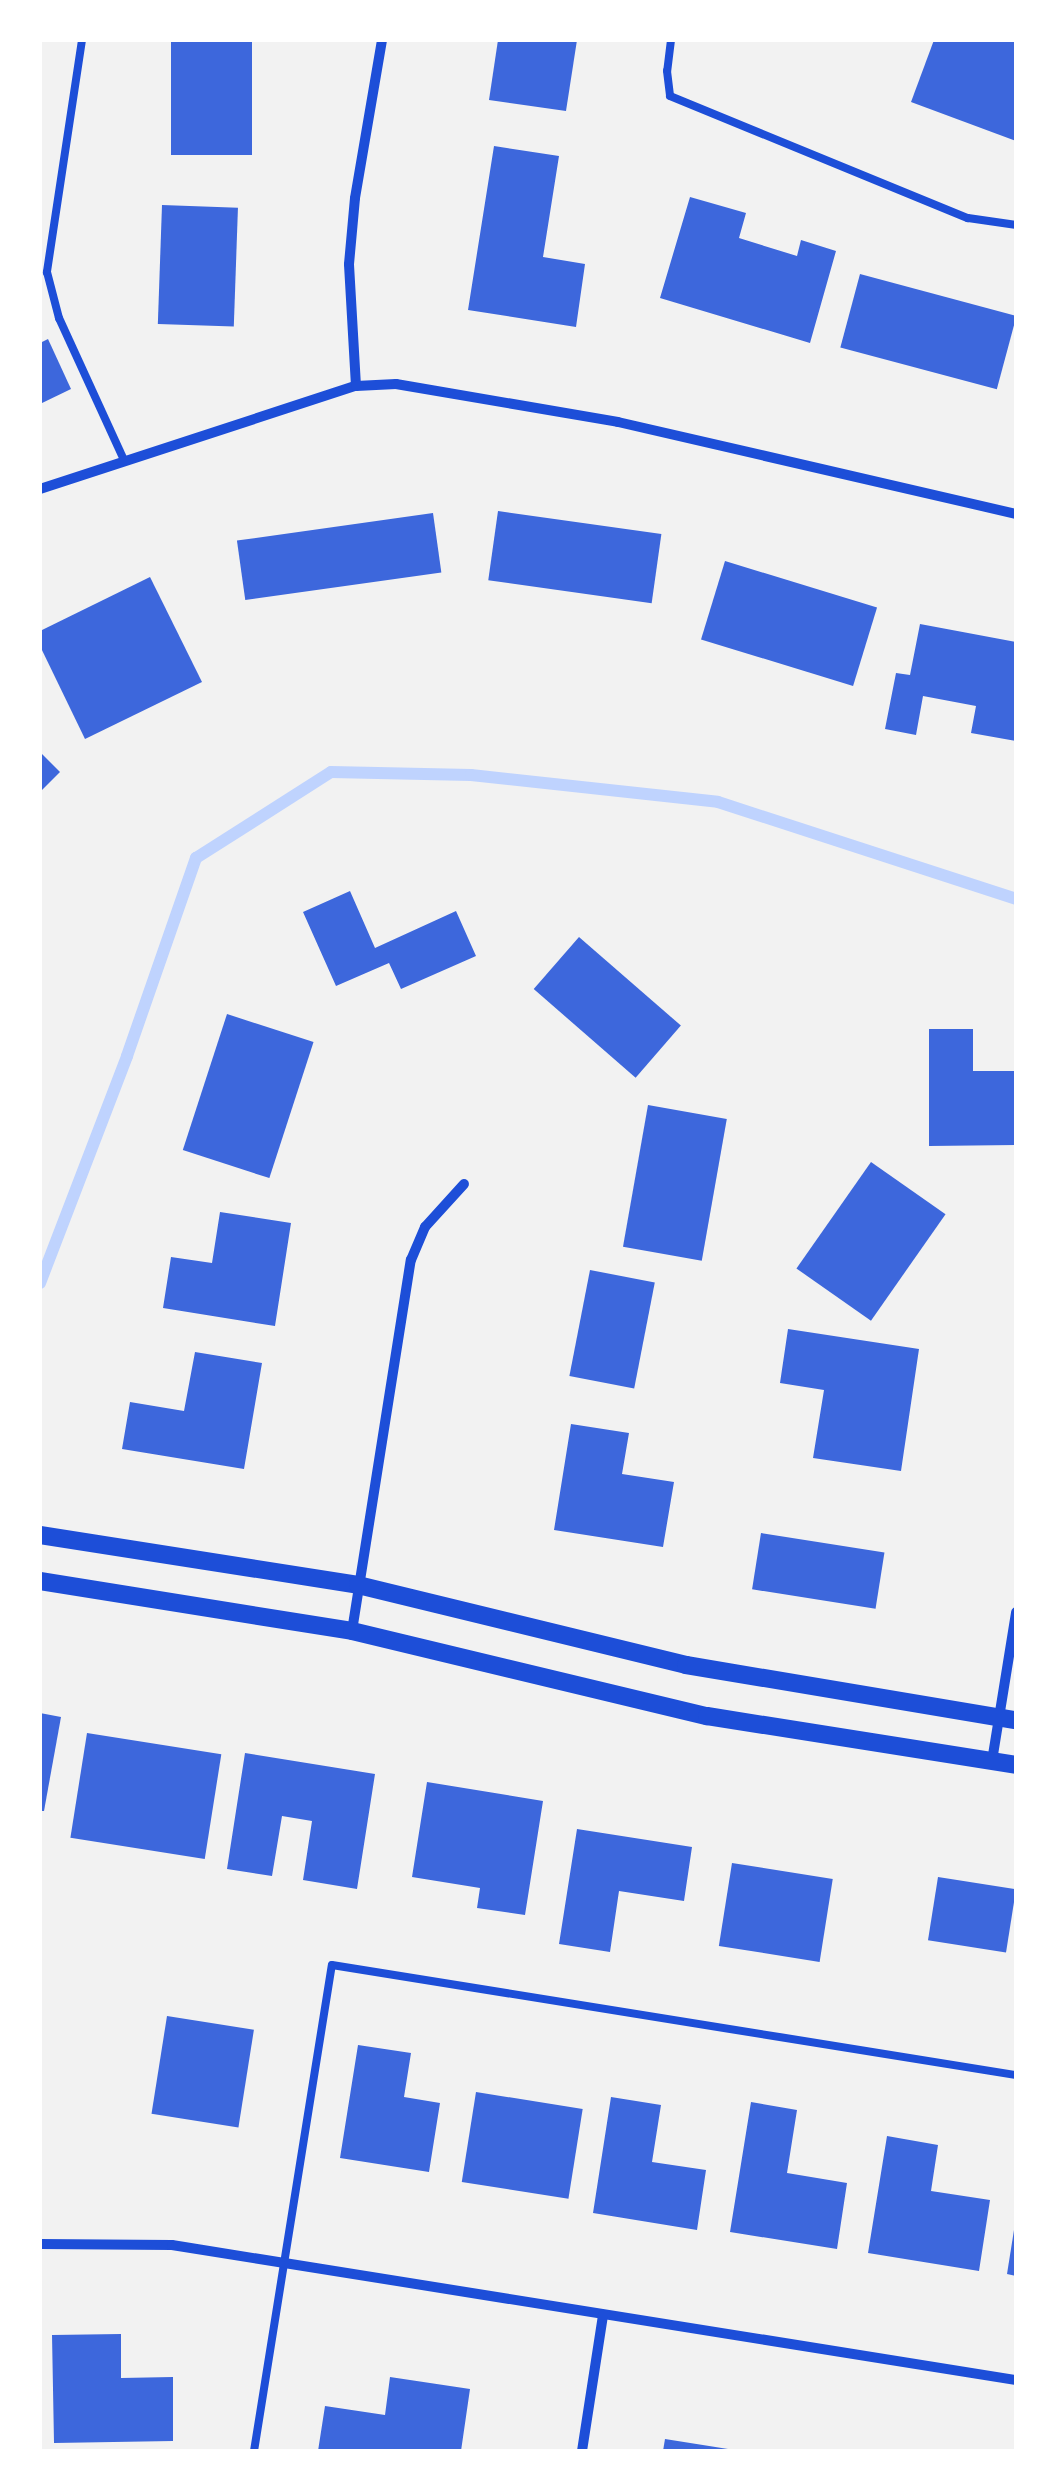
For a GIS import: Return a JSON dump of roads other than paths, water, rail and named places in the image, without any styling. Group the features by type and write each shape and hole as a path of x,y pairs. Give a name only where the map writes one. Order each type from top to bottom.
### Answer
{"street":[{"path":"356,386 349,264 355,198 382,40"},
{"path":"40,489 356,386 440,389 600,419 1016,514"},
{"path":"352,1630 411,1260 425,1227 464,1184"},
{"path":"40,1535 358,1585 686,1665 1007,1719"},
{"path":"40,1580 352,1630 707,1716 1016,1765"},
{"path":"992,1761 1007,1719 1016,1612"},
{"path":"40,2244 172,2245 282,2260 1016,2380"},
{"path":"582,2451 602,2315"}],"lane":[{"path":"82,40 47,272 60,318 124,460"},
{"path":"671,40 666,71 670,96 968,218 1016,225"},
{"path":"254,2451 332,1965 1016,2074"}],"waterway":[{"path":"40,1283 127,1056 196,858 331,772 471,775 718,802 1016,899"}]}
